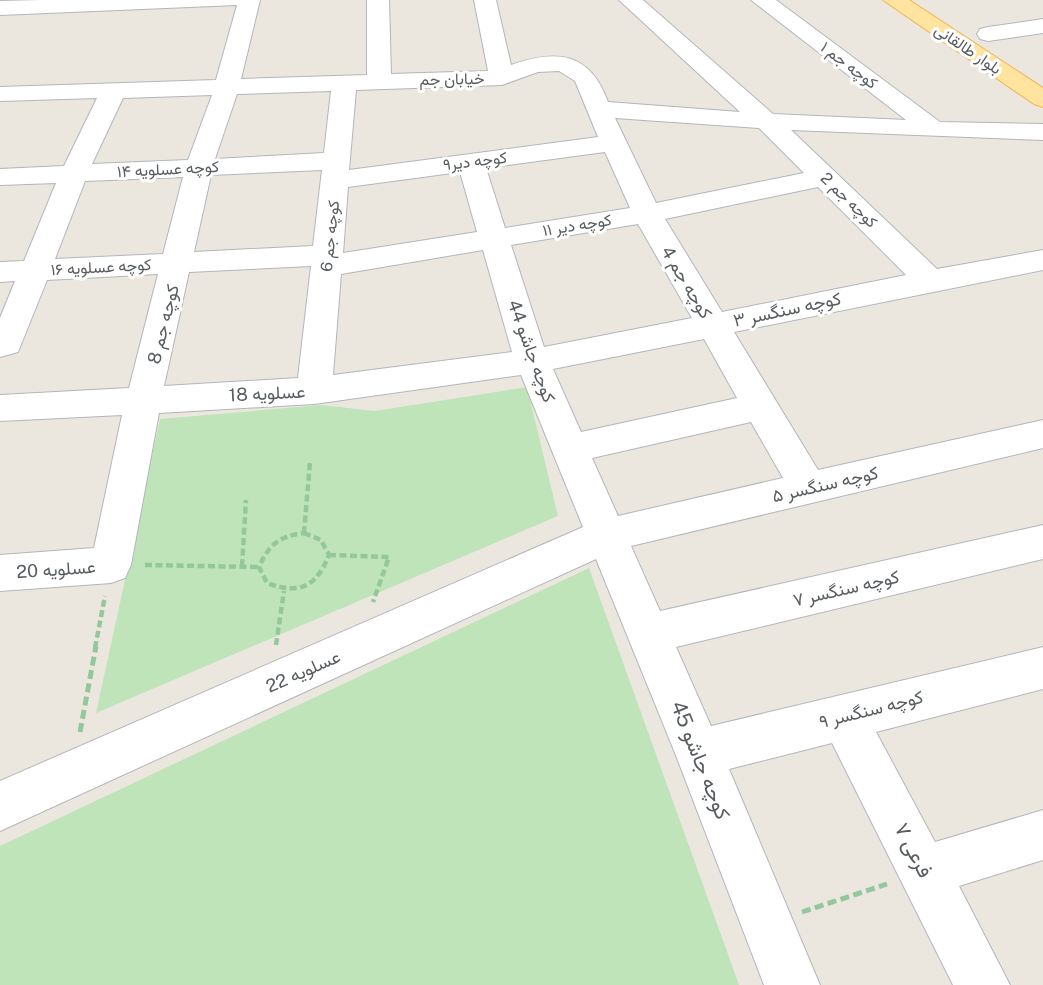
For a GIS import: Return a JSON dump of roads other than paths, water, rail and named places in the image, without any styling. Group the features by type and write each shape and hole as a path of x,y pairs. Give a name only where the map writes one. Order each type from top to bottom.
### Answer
{"main road":[{"name":"بلوار طالقانی","path":"894,0 1043,99"},
{"name":"بلوار طالقانی","path":"966,20 1021,55"}],"street":[{"path":"0,8 230,0"},
{"name":"کوچه جم 8","path":"111,565 144,401 199,167 227,86 249,0"},
{"path":"378,0 379,80"},
{"path":"485,0 502,78"},
{"name":"کوچه جم 2","path":"630,0 768,122 929,279"},
{"name":"کوچه جم ۱","path":"762,0 935,130"},
{"path":"988,34 1043,26"},
{"name":"خیابان جم","path":"0,94 502,78 533,64 565,65 581,73 591,88 598,109"},
{"name":"کوچه جم 6","path":"314,391 344,82"},
{"path":"0,345 6,344 74,173 114,90"},
{"path":"598,109 768,122 1043,132"},
{"name":"کوچه جم 4","path":"598,109 647,214 808,487"},
{"name":"کوچه دیر۹","path":"336,170 470,161 614,143"},
{"name":"کوچه جاشو 44","path":"470,161 532,361 607,535"},
{"name":"کوچه عسلویه ۱۴","path":"0,177 199,167 336,170"},
{"name":"کوچه دیر ۱۱","path":"327,260 494,239 647,214 826,177"},
{"name":"کوچه عسلویه ۱۶","path":"0,272 178,263 327,260"},
{"name":"کوچه سنگسر ۳","path":"532,361 929,279 1043,260"},
{"name":"عسلویه 18","path":"0,408 314,391 532,361"},
{"path":"570,449 760,406"},
{"name":"کوچه سنگسر ۵","path":"607,535 808,487 1040,439"},
{"name":"کوچه جاشو 45","path":"607,535 699,753 792,985"},
{"name":"عسلویه 22","path":"0,806 607,535"},
{"name":"کوچه سنگسر ۷","path":"649,634 1043,542"},
{"name":"عسلویه 20","path":"0,573 111,565"},
{"name":"کوچه سنگسر ۹","path":"699,753 1043,668"},
{"name":"فرعی ۷","path":"844,716 982,985"},
{"path":"925,871 1043,835"}]}
